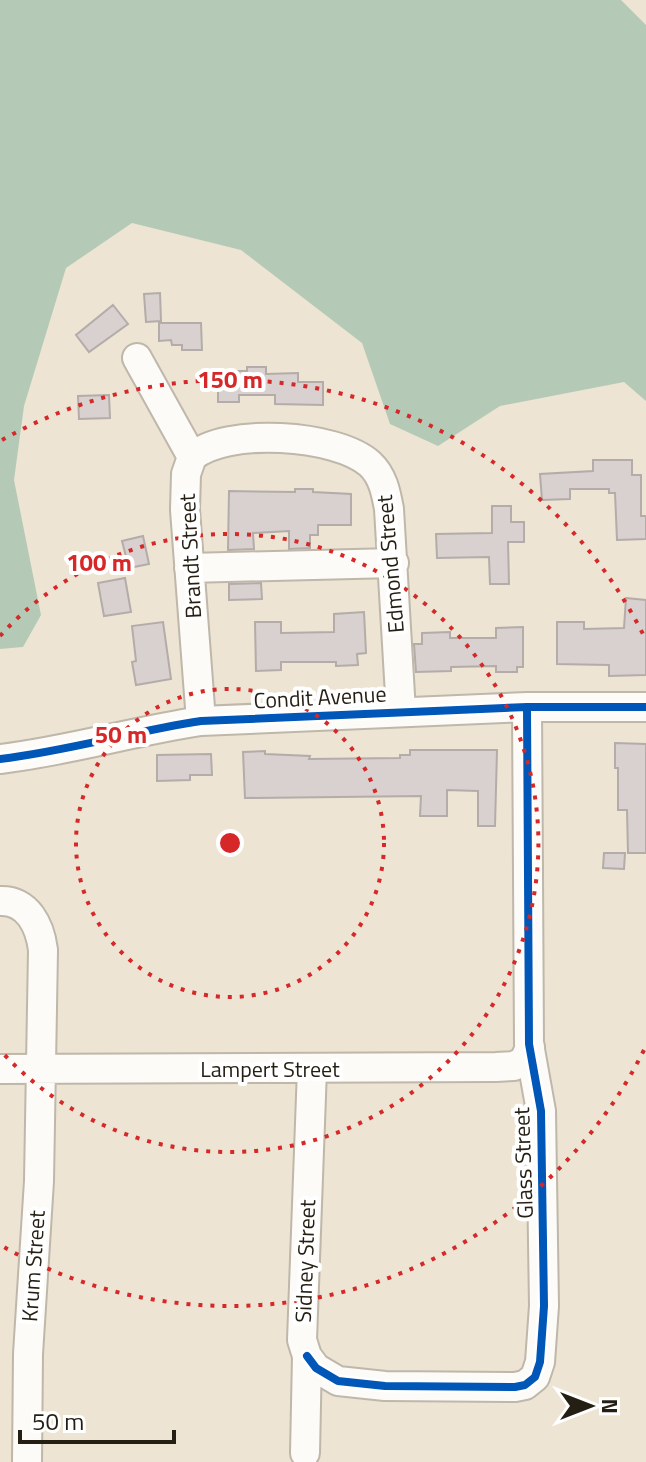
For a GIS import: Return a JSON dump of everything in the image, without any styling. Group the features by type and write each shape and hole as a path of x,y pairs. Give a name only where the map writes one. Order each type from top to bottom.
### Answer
{"street":[{"path":"137,358 192,457"},
{"name":"Edmond Street","path":"192,457 216,443 271,439 326,442 352,452 369,464 384,487 389,509 401,712"},
{"name":"Brandt Street","path":"192,457 186,474 185,510 201,721"},
{"path":"189,568 394,563"},
{"name":"Condit Avenue","path":"0,759 42,754 150,729 201,721 527,707 646,707"},
{"name":"Glass Street","path":"307,1356 316,1368 338,1381 385,1386 515,1387 525,1385 535,1377 540,1362 544,1306 544,1212 541,1111 530,1047 527,707"},
{"name":"Krum Street","path":"0,901 11,901 28,912 40,931 43,950 39,1181 28,1354 27,1462"},
{"name":"Lampert Street","path":"0,1069 514,1066 524,1061 530,1047"},
{"name":"Sidney Street","path":"305,1453 307,1356 302,1340 312,1069"}],"green space":[{"path":"0,0 621,0 646,25 646,401 624,382 500,406 438,446 390,424 362,343 241,250 132,223 66,268 24,406 14,480 41,615 23,647 0,649"}],"building":[{"path":"160,293 161,321 146,322 144,294"},
{"path":"113,305 128,324 89,352 76,335"},
{"path":"159,323 201,323 202,350 182,350 182,345 172,345 171,340 159,341"},
{"path":"247,367 266,367 266,374 298,373 298,382 323,382 323,405 275,404 275,395 239,395 239,402 218,402 218,371 247,371"},
{"path":"109,395 110,418 79,419 78,396"},
{"path":"593,460 632,460 632,475 641,475 641,516 646,516 646,539 617,540 615,493 609,493 609,489 570,489 570,499 542,500 540,474 593,471"},
{"path":"295,489 351,494 351,525 318,525 318,535 310,535 310,548 289,549 289,531 253,533 254,549 228,550 229,491 295,492"},
{"path":"492,506 511,506 511,522 524,522 524,542 508,542 509,584 490,584 489,557 437,558 436,534 492,533"},
{"path":"143,536 149,564 129,568 122,541"},
{"path":"125,578 131,612 104,616 98,583"},
{"path":"261,583 262,599 229,600 229,584"},
{"path":"626,598 646,600 646,675 609,676 609,665 557,664 557,622 584,622 584,629 624,628"},
{"path":"364,612 366,653 357,654 358,665 281,662 281,670 256,671 255,622 281,622 281,633 334,632 334,614"},
{"path":"163,622 171,679 136,685 132,662 136,661 132,626"},
{"path":"523,627 523,667 517,667 517,672 496,672 496,666 416,672 414,644 422,644 422,633 450,632 450,638 496,638 496,628"},
{"path":"615,743 646,744 646,853 628,853 627,810 618,810"},
{"path":"410,750 497,750 495,826 478,826 478,791 447,790 447,816 420,816 421,796 245,798 243,752 265,751 265,754 310,756 309,759 400,758 400,755 410,755"},
{"path":"211,754 212,775 190,775 190,780 157,781 157,755"},
{"path":"604,853 625,853 624,869 603,868"}],"cycle path":[{"path":"0,759 201,721 527,707 646,707"},
{"path":"307,1356 316,1368 338,1381 385,1386 515,1387 525,1385 535,1377 540,1362 544,1306 541,1111 529,1044 527,707"}]}
